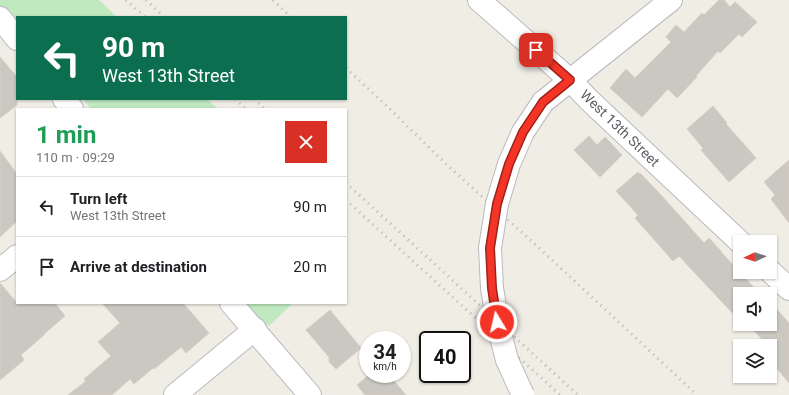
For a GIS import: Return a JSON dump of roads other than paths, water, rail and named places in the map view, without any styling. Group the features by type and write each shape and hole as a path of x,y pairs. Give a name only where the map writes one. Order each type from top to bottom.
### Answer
{"street":[{"name":"West 13th Street","path":"479,0 570,80 589,100 733,235"},
{"path":"523,395 507,360 498,325 492,288 490,248 497,204 509,164 523,132 543,102 671,0"},
{"path":"0,18 16,38"},
{"path":"65,100 71,108"},
{"path":"0,270 16,257"},
{"path":"777,278 789,289"},
{"path":"233,304 310,395"},
{"path":"176,395 255,329"}],"railway":[{"path":"126,0 144,16"},
{"path":"146,0 163,16"},
{"path":"273,0 290,16"},
{"path":"347,69 447,165 537,246 697,395"},
{"path":"236,100 245,108"},
{"path":"255,100 264,108"},
{"path":"347,184 578,395"},
{"path":"347,201 560,395"}]}
